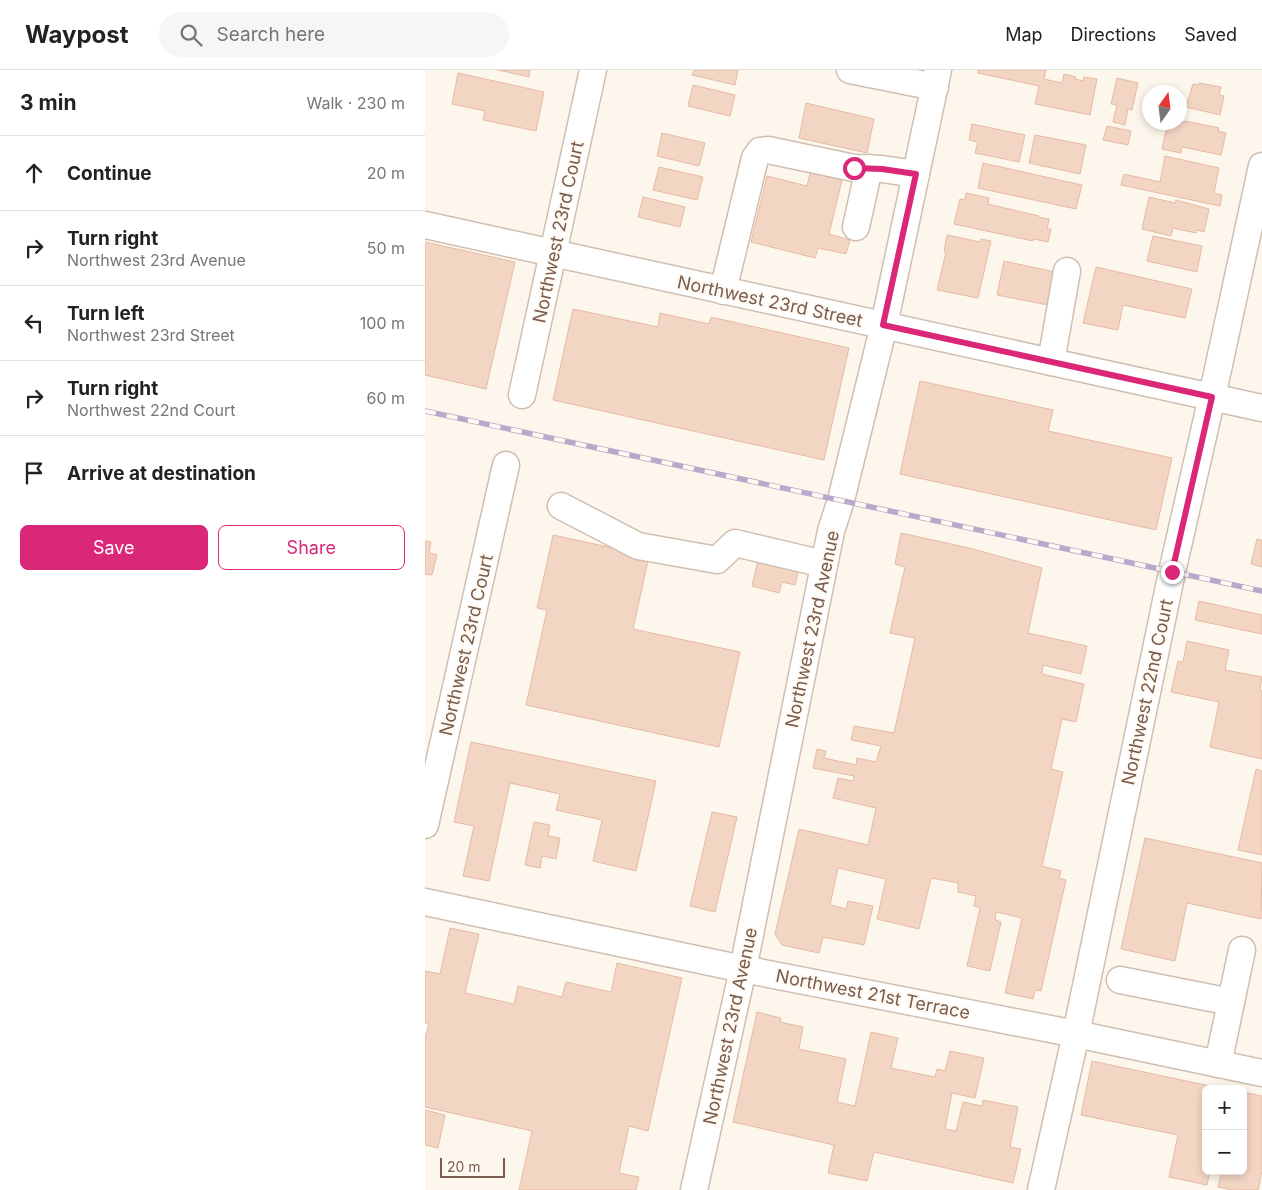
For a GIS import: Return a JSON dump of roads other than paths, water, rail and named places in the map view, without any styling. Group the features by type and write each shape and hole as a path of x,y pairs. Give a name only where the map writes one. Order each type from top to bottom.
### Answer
{"street":[{"name":"Northwest 23rd Court","path":"522,395 593,70"},
{"path":"850,70 936,79"},
{"name":"Northwest 23rd Avenue","path":"694,1190 743,969 831,530 843,491 883,325 936,79"},
{"path":"723,291 755,158 760,150 768,150 854,168 882,169 916,174"},
{"name":"Northwest 22nd Court","path":"1041,1190 1076,1034 1172,572 1262,166"},
{"path":"856,227 869,168"},
{"name":"Northwest 23rd Street","path":"425,225 1262,408"},
{"path":"1051,362 1067,271"},
{"name":"Northwest 23rd Court","path":"425,824 506,465"},
{"path":"561,506 638,546 717,560 735,543 824,564"},
{"name":"Northwest 21st Terrace","path":"425,902 743,969 1076,1034 1262,1073"},
{"path":"1218,1064 1242,950"},
{"path":"1121,980 1231,1002"}],"railway":[{"path":"425,411 1262,591"}]}
